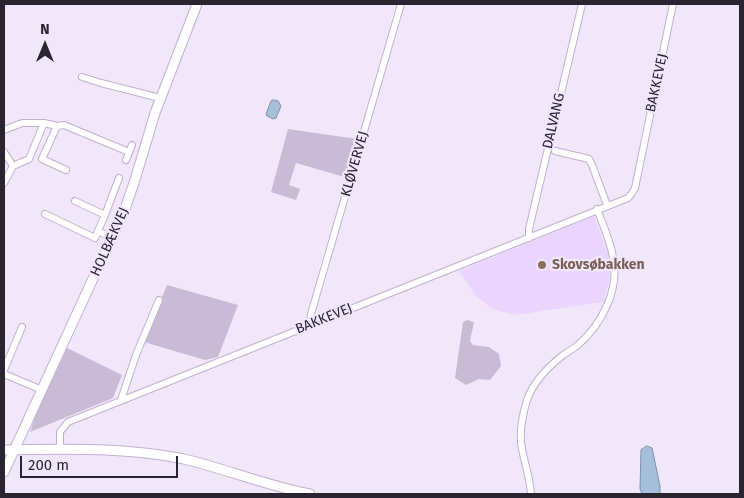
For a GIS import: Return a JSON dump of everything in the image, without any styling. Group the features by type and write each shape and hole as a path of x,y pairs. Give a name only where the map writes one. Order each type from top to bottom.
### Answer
{"street":[{"name":"HOLBÆKVEJ","path":"4,472 131,193 160,98 197,4"},
{"name":"KLØVERVEJ","path":"310,324 311,314 401,4"},
{"name":"DALVANG","path":"529,238 529,229 582,4"},
{"name":"BAKKEVEJ","path":"60,449 60,432 68,422 628,198 635,188 673,4"},
{"path":"82,77 160,98"},
{"path":"4,130 22,123 64,125 129,152"},
{"path":"4,182 13,166 28,160 44,123"},
{"path":"57,126 42,159 66,170"},
{"path":"126,160 132,145"},
{"path":"555,151 589,159 607,205"},
{"path":"4,152 13,166"},
{"path":"45,214 96,238 119,178"},
{"path":"76,201 105,215"},
{"path":"531,494 521,442 524,412 528,398 551,366 593,331 604,314 610,297 614,258 597,209"},
{"path":"98,231 112,238"},
{"path":"121,400 136,355 159,300"},
{"path":"4,370 22,327"},
{"path":"4,374 42,390"},
{"path":"4,450 114,450 161,455 210,466 310,494"}],"shaded area":[{"path":"288,129 357,139 348,178 296,163 289,185 300,189 296,200 271,192"},
{"name":"Skovsøbakken","path":"594,216 610,258 609,281 603,302 515,315 492,309 476,296 459,271"},
{"path":"167,285 238,305 218,357 205,360 144,342"},
{"path":"467,320 474,322 470,341 473,345 489,347 499,354 501,366 490,380 479,379 466,385 455,378 463,322"},
{"path":"67,348 122,375 113,398 30,432 36,414"}],"water":[{"path":"271,101 278,101 281,106 276,118 273,119 266,114"},
{"path":"647,446 652,448 660,494 642,494 640,489 641,450"}],"place":[{"name":"Skovsøbakken","path":"542,265"}]}
